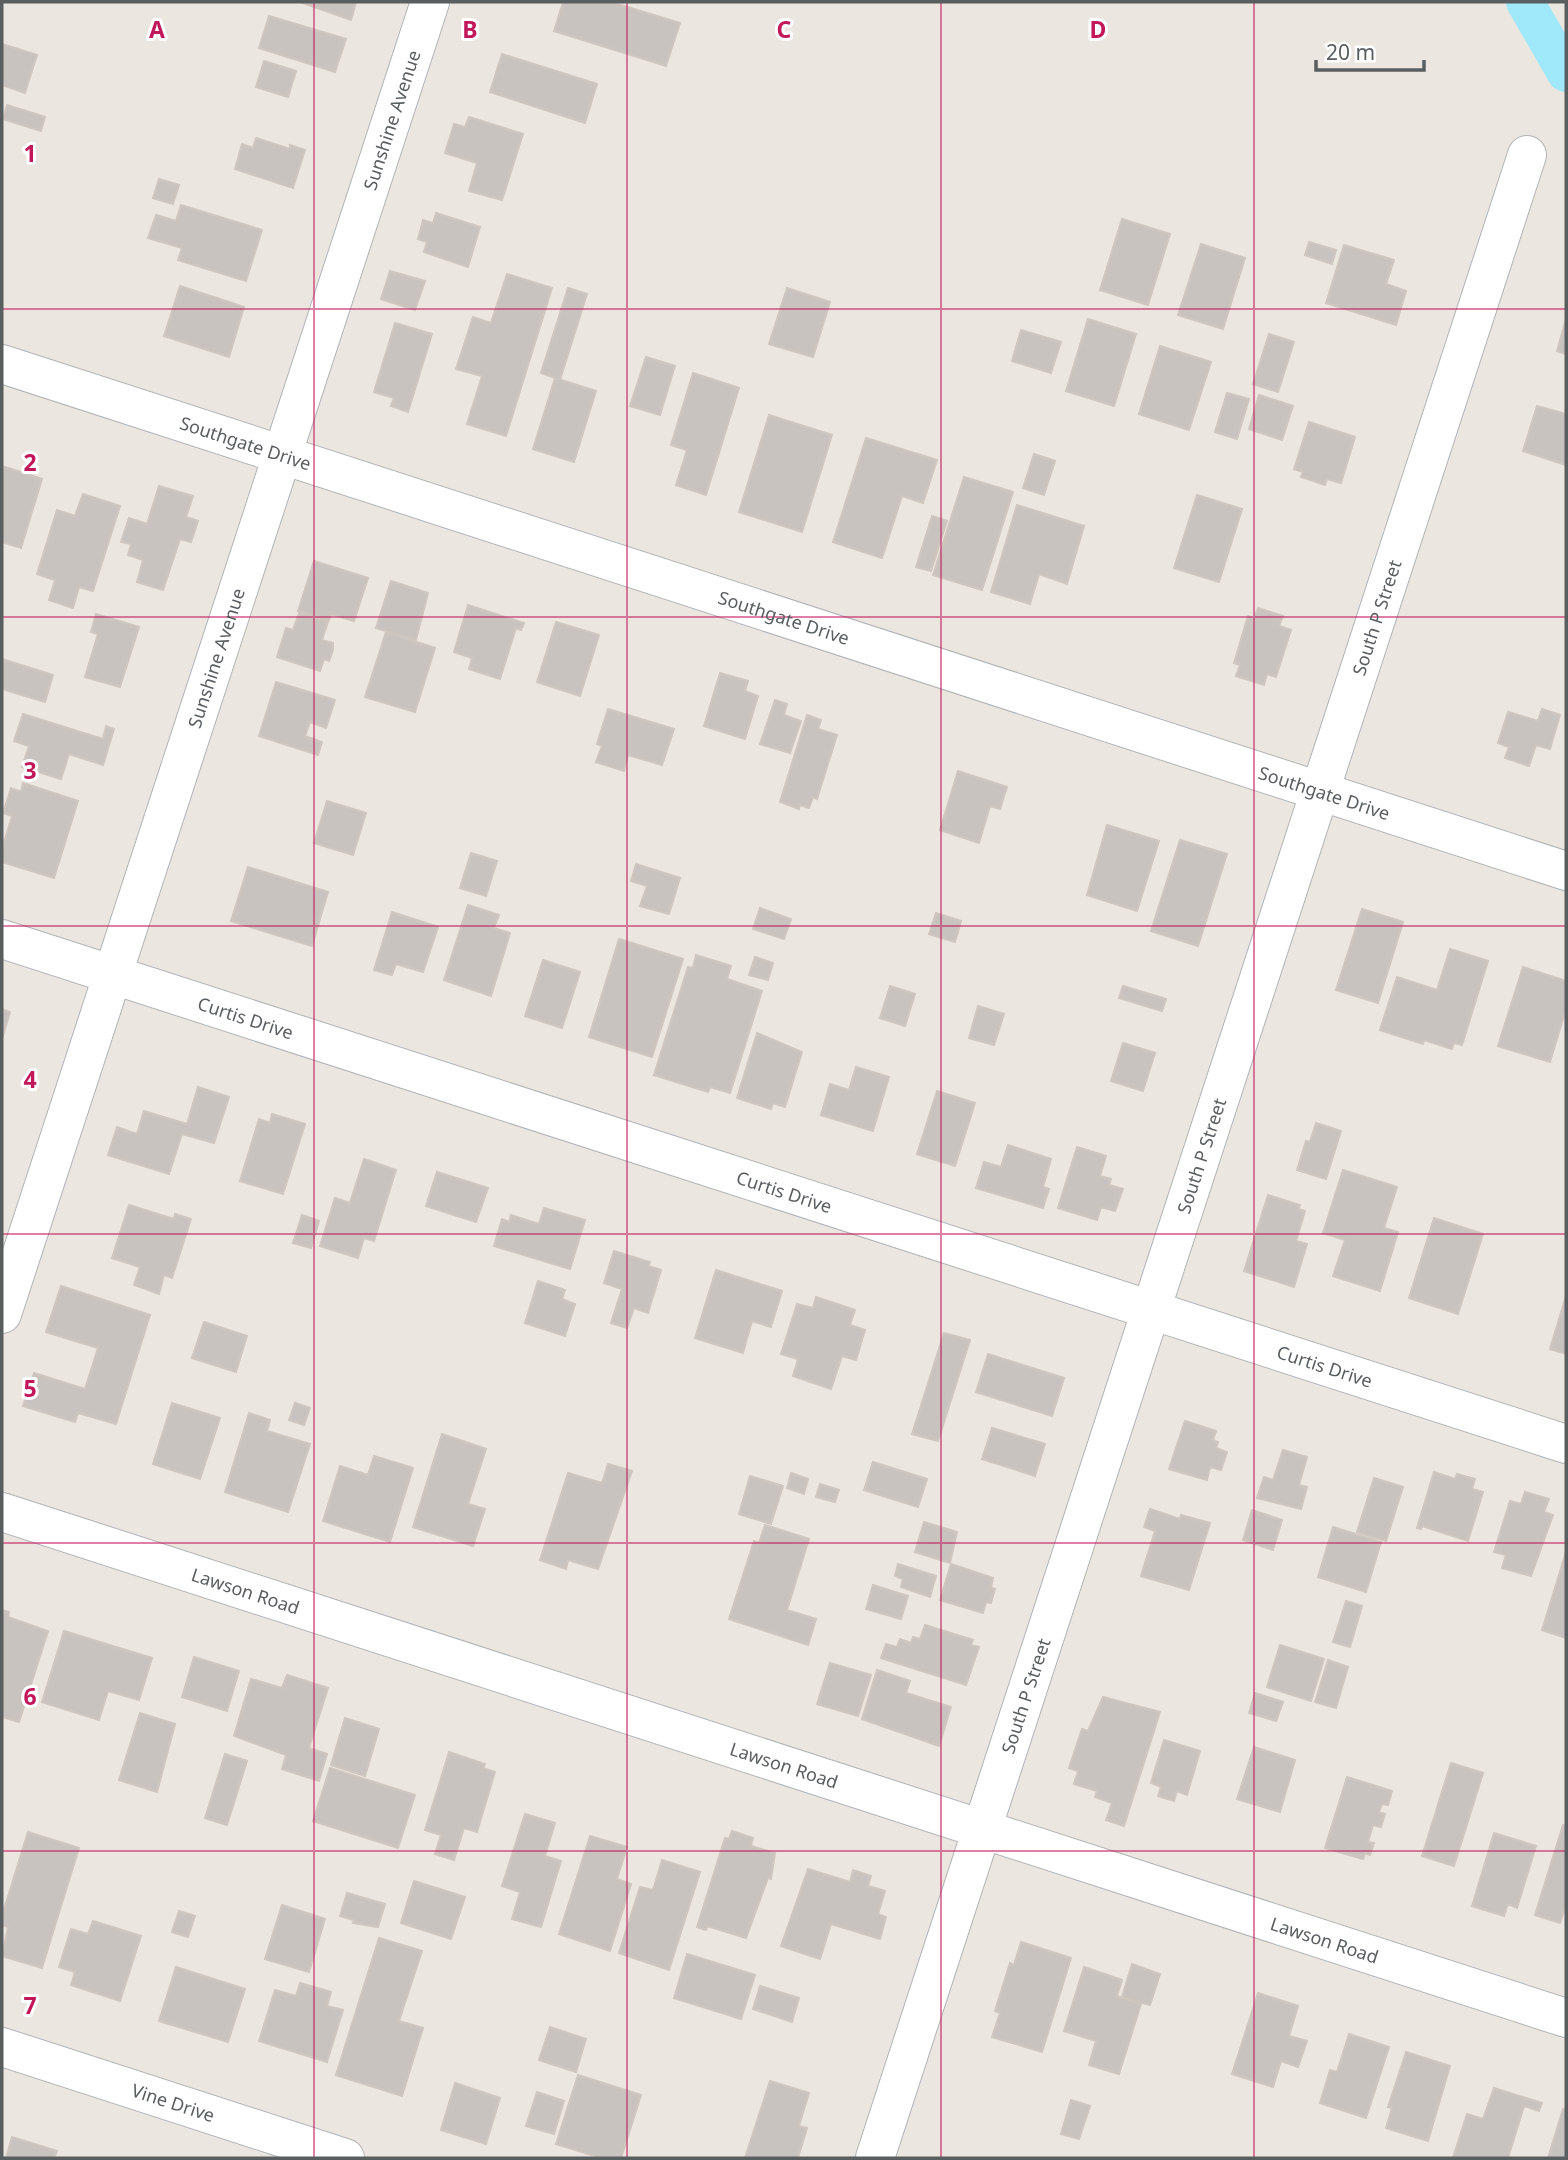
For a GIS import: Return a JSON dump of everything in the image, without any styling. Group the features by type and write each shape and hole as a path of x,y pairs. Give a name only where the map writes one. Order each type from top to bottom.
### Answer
{"street":[{"name":"Sunshine Avenue","path":"2,1314 430,2"},
{"name":"South P Street","path":"875,2158 1527,155"},
{"name":"Southgate Drive","path":"2,364 1566,871"},
{"name":"Curtis Drive","path":"2,939 1566,1444"},
{"name":"Lawson Road","path":"2,1512 1566,2018"},
{"name":"Vine Drive","path":"2,2047 345,2158"}],"building":[{"path":"300,2 356,2 351,20"},
{"path":"563,2 611,2 680,23 666,66 554,31"},
{"path":"269,16 346,39 335,72 259,48"},
{"path":"2,44 37,55 25,93 2,85"},
{"path":"502,54 597,84 585,123 490,92"},
{"path":"264,61 296,71 288,97 256,87"},
{"path":"7,105 45,117 41,131 3,119"},
{"path":"469,117 523,134 502,200 469,191 477,163 445,153 454,124 465,127"},
{"path":"256,138 290,149 290,145 305,150 293,188 235,169 242,144 253,148"},
{"path":"159,179 179,185 173,204 153,198"},
{"path":"181,205 262,230 246,281 178,260 182,248 148,238 156,215 176,221"},
{"path":"436,213 480,227 468,267 424,252 427,242 418,239 423,220 433,223"},
{"path":"1122,219 1170,234 1148,305 1100,290"},
{"path":"1309,242 1336,250 1332,264 1305,255"},
{"path":"1201,244 1245,258 1223,329 1178,315"},
{"path":"1344,245 1394,260 1386,284 1406,291 1396,325 1326,303"},
{"path":"390,271 425,281 415,310 381,299"},
{"path":"507,274 552,288 506,436 467,424 482,376 456,369 473,317 491,323"},
{"path":"180,286 244,307 229,357 164,336"},
{"path":"568,288 587,294 560,380 541,373"},
{"path":"787,288 830,302 813,357 769,344"},
{"path":"1088,319 1136,334 1114,406 1066,391"},
{"path":"1566,319 1566,354 1557,351"},
{"path":"395,323 432,334 408,412 391,406 394,398 374,392"},
{"path":"1021,330 1061,342 1051,373 1012,361"},
{"path":"1269,334 1294,342 1278,392 1253,384"},
{"path":"1160,346 1211,362 1189,430 1139,414"},
{"path":"646,357 675,366 660,415 630,406"},
{"path":"693,373 739,388 706,495 676,485 687,450 671,445"},
{"path":"555,378 596,391 574,462 533,449"},
{"path":"1227,393 1249,399 1237,439 1215,432"},
{"path":"1259,395 1293,406 1282,440 1249,429"},
{"path":"1537,406 1566,414 1566,465 1523,451"},
{"path":"769,415 832,435 802,532 739,512"},
{"path":"1309,422 1355,437 1341,483 1327,479 1325,485 1301,477 1303,472 1294,469"},
{"path":"866,438 937,460 923,503 902,496 882,558 833,542"},
{"path":"1034,454 1055,461 1044,495 1023,488"},
{"path":"2,466 42,479 21,548 2,542"},
{"path":"964,477 1013,492 982,590 933,575"},
{"path":"159,486 193,496 186,517 198,521 191,542 180,539 163,590 137,582 143,560 128,555 131,544 121,542 129,518 147,524"},
{"path":"83,494 120,506 93,591 79,587 73,608 49,600 55,580 37,574 57,510 75,516"},
{"path":"1197,495 1242,509 1219,582 1174,568"},
{"path":"1017,505 1084,526 1067,584 1039,574 1030,604 991,592"},
{"path":"932,516 947,521 931,571 916,567"},
{"path":"314,561 368,578 354,621 331,614 329,620 298,611"},
{"path":"391,581 428,593 416,640 376,628"},
{"path":"468,605 524,623 521,630 516,628 500,679 469,669 472,658 454,652"},
{"path":"1258,608 1283,616 1279,626 1291,630 1276,677 1267,674 1264,685 1236,676 1240,665 1234,663 1248,616 1254,618"},
{"path":"299,613 328,622 322,640 333,643 333,650 329,661 324,659 320,671 277,657 286,628 293,630"},
{"path":"96,614 139,627 120,687 85,677 98,634 91,632"},
{"path":"556,622 599,635 580,696 537,682"},
{"path":"386,632 435,648 415,712 365,697"},
{"path":"2,659 53,675 45,702 2,689"},
{"path":"720,673 748,681 745,691 758,696 745,739 704,726"},
{"path":"276,682 335,700 326,728 310,722 305,736 322,742 318,755 259,736"},
{"path":"775,700 787,704 784,715 801,721 790,753 760,744"},
{"path":"608,709 674,729 662,765 628,755 624,771 596,762 602,746 597,744"},
{"path":"1542,709 1560,715 1550,749 1536,745 1529,766 1505,758 1509,747 1498,743 1508,712 1538,721"},
{"path":"23,714 103,739 106,726 114,729 103,765 69,754 61,779 22,767 29,746 14,741"},
{"path":"807,715 821,720 818,729 837,735 817,799 813,797 809,808 800,805 799,809 780,802"},
{"path":"958,771 1007,787 1000,809 990,806 979,843 940,830"},
{"path":"23,783 78,801 54,878 2,862 2,849 12,816 3,813 11,788 21,792"},
{"path":"327,801 366,813 353,855 314,843"},
{"path":"1107,825 1159,841 1137,911 1087,895"},
{"path":"1180,840 1227,854 1198,946 1151,931"},
{"path":"471,853 497,861 486,896 460,888"},
{"path":"636,864 680,878 669,914 640,906 647,886 631,881"},
{"path":"248,867 328,892 312,946 231,921"},
{"path":"468,905 499,915 494,928 510,933 491,996 444,980"},
{"path":"760,908 791,919 784,939 753,929"},
{"path":"1362,909 1403,922 1378,1003 1336,990"},
{"path":"392,912 438,927 423,972 396,964 392,975 374,970"},
{"path":"936,913 961,921 955,942 929,934"},
{"path":"619,939 683,959 652,1057 589,1037"},
{"path":"1450,949 1488,961 1462,1045 1454,1043 1452,1049 1424,1040 1423,1044 1380,1030 1397,977 1437,990"},
{"path":"696,955 731,966 727,979 762,991 730,1093 710,1087 708,1092 654,1075 688,967 693,968"},
{"path":"755,957 773,963 768,980 749,975"},
{"path":"543,960 580,972 562,1028 525,1016"},
{"path":"1523,967 1566,981 1566,1009 1550,1062 1498,1046"},
{"path":"890,986 915,994 905,1026 880,1018"},
{"path":"1123,986 1166,999 1162,1011 1119,998"},
{"path":"978,1006 1004,1014 994,1045 969,1038"},
{"path":"2,1009 10,1012 2,1039"},
{"path":"757,1033 802,1052 785,1107 773,1103 771,1109 737,1098"},
{"path":"1123,1043 1155,1053 1143,1091 1111,1081"},
{"path":"856,1067 889,1077 873,1131 821,1115 830,1084 849,1090"},
{"path":"198,1087 229,1097 214,1143 182,1134 169,1174 108,1155 117,1127 137,1134 144,1111 187,1124"},
{"path":"937,1091 975,1103 955,1166 917,1154"},
{"path":"272,1114 305,1124 283,1194 240,1181 259,1119 270,1123"},
{"path":"1316,1123 1341,1131 1326,1179 1297,1170 1306,1141 1310,1142"},
{"path":"1008,1145 1051,1159 1043,1187 1049,1189 1043,1208 976,1188 984,1162 1001,1167"},
{"path":"1077,1147 1106,1156 1100,1176 1111,1179 1109,1185 1123,1189 1115,1211 1101,1207 1097,1220 1058,1208"},
{"path":"364,1159 396,1170 374,1241 364,1238 358,1258 320,1246 335,1198 350,1203"},
{"path":"1343,1170 1397,1187 1384,1228 1398,1232 1380,1291 1333,1276 1345,1240 1323,1233"},
{"path":"437,1172 488,1188 476,1222 426,1206"},
{"path":"1268,1195 1300,1205 1298,1209 1305,1211 1296,1241 1307,1244 1294,1287 1244,1271"},
{"path":"129,1205 174,1219 175,1214 191,1219 172,1278 164,1275 159,1294 134,1285 140,1267 112,1258"},
{"path":"544,1208 585,1220 570,1269 494,1246 502,1219 509,1222 511,1215 539,1224"},
{"path":"302,1215 319,1221 311,1248 293,1243"},
{"path":"1434,1218 1483,1234 1458,1314 1409,1298"},
{"path":"614,1251 650,1262 648,1266 661,1270 648,1313 634,1308 627,1328 611,1323 622,1289 604,1283"},
{"path":"716,1270 782,1291 771,1327 752,1321 743,1353 695,1338"},
{"path":"538,1281 565,1290 562,1299 575,1304 565,1336 525,1323"},
{"path":"61,1286 150,1315 116,1424 78,1413 75,1422 23,1406 34,1373 85,1389 98,1348 46,1332"},
{"path":"1566,1296 1566,1354 1550,1349"},
{"path":"816,1297 855,1310 850,1325 865,1330 856,1360 842,1356 831,1389 793,1376 798,1359 781,1354 797,1304 813,1308"},
{"path":"204,1322 247,1336 236,1372 192,1358"},
{"path":"944,1333 970,1340 938,1441 912,1434"},
{"path":"988,1354 1064,1378 1052,1416 976,1392"},
{"path":"172,1403 220,1418 200,1479 153,1464"},
{"path":"295,1403 310,1408 304,1425 289,1420"},
{"path":"249,1413 270,1420 267,1431 310,1444 288,1512 225,1492"},
{"path":"1185,1421 1216,1431 1213,1440 1218,1442 1216,1448 1227,1452 1221,1470 1210,1467 1207,1480 1169,1469"},
{"path":"992,1428 1045,1444 1035,1476 982,1459"},
{"path":"442,1434 486,1449 468,1504 485,1509 473,1546 413,1527"},
{"path":"1283,1450 1307,1457 1299,1485 1307,1487 1301,1509 1257,1498 1264,1477 1273,1480"},
{"path":"374,1456 413,1468 390,1542 323,1521 340,1466 368,1475"},
{"path":"873,1462 927,1479 918,1507 864,1490"},
{"path":"608,1464 632,1471 598,1569 568,1560 566,1569 540,1560 568,1473 602,1483"},
{"path":"1434,1472 1455,1479 1457,1474 1475,1479 1472,1489 1483,1492 1468,1541 1422,1526 1421,1529 1417,1528"},
{"path":"791,1473 808,1479 804,1494 787,1488"},
{"path":"750,1476 783,1486 771,1524 739,1514"},
{"path":"1374,1478 1403,1487 1386,1541 1357,1532"},
{"path":"820,1484 839,1490 835,1502 816,1497"},
{"path":"1525,1492 1549,1499 1544,1512 1553,1515 1531,1576 1502,1568 1506,1555 1494,1552 1510,1501 1521,1504"},
{"path":"1150,1509 1180,1519 1181,1515 1210,1523 1189,1590 1141,1576 1155,1531 1144,1527"},
{"path":"1252,1510 1282,1520 1273,1550 1243,1540"},
{"path":"924,1522 957,1532 950,1563 915,1552"},
{"path":"765,1525 809,1539 787,1610 816,1619 808,1645 729,1619 754,1541 759,1543"},
{"path":"1333,1527 1381,1542 1366,1592 1318,1577"},
{"path":"1566,1552 1566,1638 1542,1630"},
{"path":"898,1564 936,1576 930,1597 901,1587 903,1579 895,1576"},
{"path":"951,1564 993,1578 991,1588 995,1589 991,1603 986,1602 983,1613 940,1600"},
{"path":"873,1585 908,1596 901,1619 866,1609"},
{"path":"1346,1601 1362,1606 1350,1647 1333,1642"},
{"path":"2,1610 9,1612 8,1617 48,1631 19,1722 2,1717"},
{"path":"925,1625 973,1640 971,1645 979,1647 966,1685 881,1658 886,1644 897,1647 900,1639 911,1643 913,1637 920,1639"},
{"path":"64,1631 152,1658 139,1700 108,1691 99,1720 42,1702"},
{"path":"1280,1645 1324,1659 1311,1701 1267,1687"},
{"path":"194,1657 239,1671 227,1711 182,1697"},
{"path":"1328,1660 1348,1667 1336,1708 1315,1702"},
{"path":"830,1663 871,1675 858,1716 817,1704"},
{"path":"877,1670 910,1681 906,1693 951,1707 939,1746 862,1719"},
{"path":"287,1675 328,1688 309,1748 327,1754 319,1781 282,1769 286,1755 234,1736 251,1679 282,1688"},
{"path":"1255,1693 1283,1702 1276,1721 1249,1713"},
{"path":"1103,1697 1160,1712 1124,1826 1106,1820 1112,1803 1095,1797 1097,1791 1074,1784 1078,1771 1069,1768 1082,1729 1088,1731"},
{"path":"140,1713 175,1724 157,1792 119,1780"},
{"path":"345,1718 379,1729 365,1776 331,1765"},
{"path":"1164,1740 1200,1751 1187,1795 1177,1791 1174,1801 1158,1796 1161,1787 1151,1783"},
{"path":"1254,1747 1295,1760 1280,1812 1237,1799"},
{"path":"449,1752 485,1764 483,1768 495,1772 477,1832 464,1828 454,1860 435,1854 441,1835 425,1830"},
{"path":"225,1754 247,1761 227,1825 205,1818"},
{"path":"1451,1763 1483,1773 1454,1866 1422,1856"},
{"path":"330,1768 415,1795 398,1848 313,1821"},
{"path":"1347,1777 1392,1791 1388,1805 1382,1804 1379,1812 1385,1814 1381,1827 1373,1825 1368,1842 1374,1843 1370,1855 1365,1853 1363,1859 1325,1848"},
{"path":"525,1814 555,1823 545,1856 561,1861 541,1927 512,1919 520,1892 502,1886"},
{"path":"1563,1825 1566,1826 1566,1905 1560,1923 1535,1915"},
{"path":"732,1831 753,1838 751,1846 775,1853 771,1879 768,1878 746,1938 707,1926 706,1930 697,1927 725,1838 729,1839"},
{"path":"28,1832 79,1848 42,1968 2,1956 8,1927 2,1925 2,1916"},
{"path":"1494,1833 1536,1846 1517,1908 1508,1904 1504,1916 1472,1906"},
{"path":"590,1836 627,1847 617,1879 631,1884 610,1951 559,1934"},
{"path":"662,1860 700,1872 669,1970 619,1953 640,1887 653,1890"},
{"path":"808,1869 850,1882 853,1870 871,1876 868,1886 885,1891 878,1914 886,1917 880,1939 831,1924 820,1959 781,1946"},
{"path":"414,1881 465,1897 451,1939 401,1923"},
{"path":"347,1893 385,1904 378,1927 353,1923 354,1920 340,1916"},
{"path":"282,1905 325,1919 309,1972 265,1959"},
{"path":"179,1911 195,1916 188,1937 172,1932"},
{"path":"93,1921 141,1936 120,2001 71,1985 75,1972 59,1967 71,1929 88,1934"},
{"path":"379,1938 422,1951 399,2021 423,2028 402,2096 336,2075"},
{"path":"1021,1942 1071,1958 1042,2052 992,2037 1000,2013 995,2011 1010,1963 1014,1965"},
{"path":"687,1954 755,1975 741,2019 674,1998"},
{"path":"1132,1964 1160,1974 1150,2005 1122,1997"},
{"path":"176,1967 245,1989 228,2042 159,2021"},
{"path":"1084,1967 1122,1980 1117,1996 1141,2004 1119,2074 1089,2065 1096,2041 1064,2031"},
{"path":"300,1983 331,1992 327,2006 343,2010 327,2062 259,2041 275,1990 296,1996"},
{"path":"760,1986 799,1998 792,2022 753,2009"},
{"path":"1258,1993 1298,2006 1289,2036 1307,2041 1298,2067 1281,2061 1273,2087 1232,2074"},
{"path":"550,2027 586,2039 576,2072 539,2060"},
{"path":"1349,2034 1389,2047 1366,2118 1320,2103 1330,2070 1337,2072"},
{"path":"1406,2052 1450,2066 1428,2141 1386,2128 1392,2108 1388,2107"},
{"path":"578,2075 641,2095 621,2158 601,2158 556,2144"},
{"path":"770,2081 809,2093 799,2126 807,2128 798,2158 745,2158"},
{"path":"455,2083 500,2098 486,2144 441,2130"},
{"path":"1494,2088 1542,2103 1539,2111 1524,2106 1508,2158 1453,2158 1467,2114 1483,2119"},
{"path":"537,2092 564,2101 554,2134 526,2126"},
{"path":"1071,2100 1090,2106 1079,2139 1061,2134"},
{"path":"1563,2109 1566,2110 1566,2158 1548,2158"},
{"path":"12,2137 57,2151 54,2158 6,2158"}],"waterway":[{"path":"1525,2 1566,73"}]}
